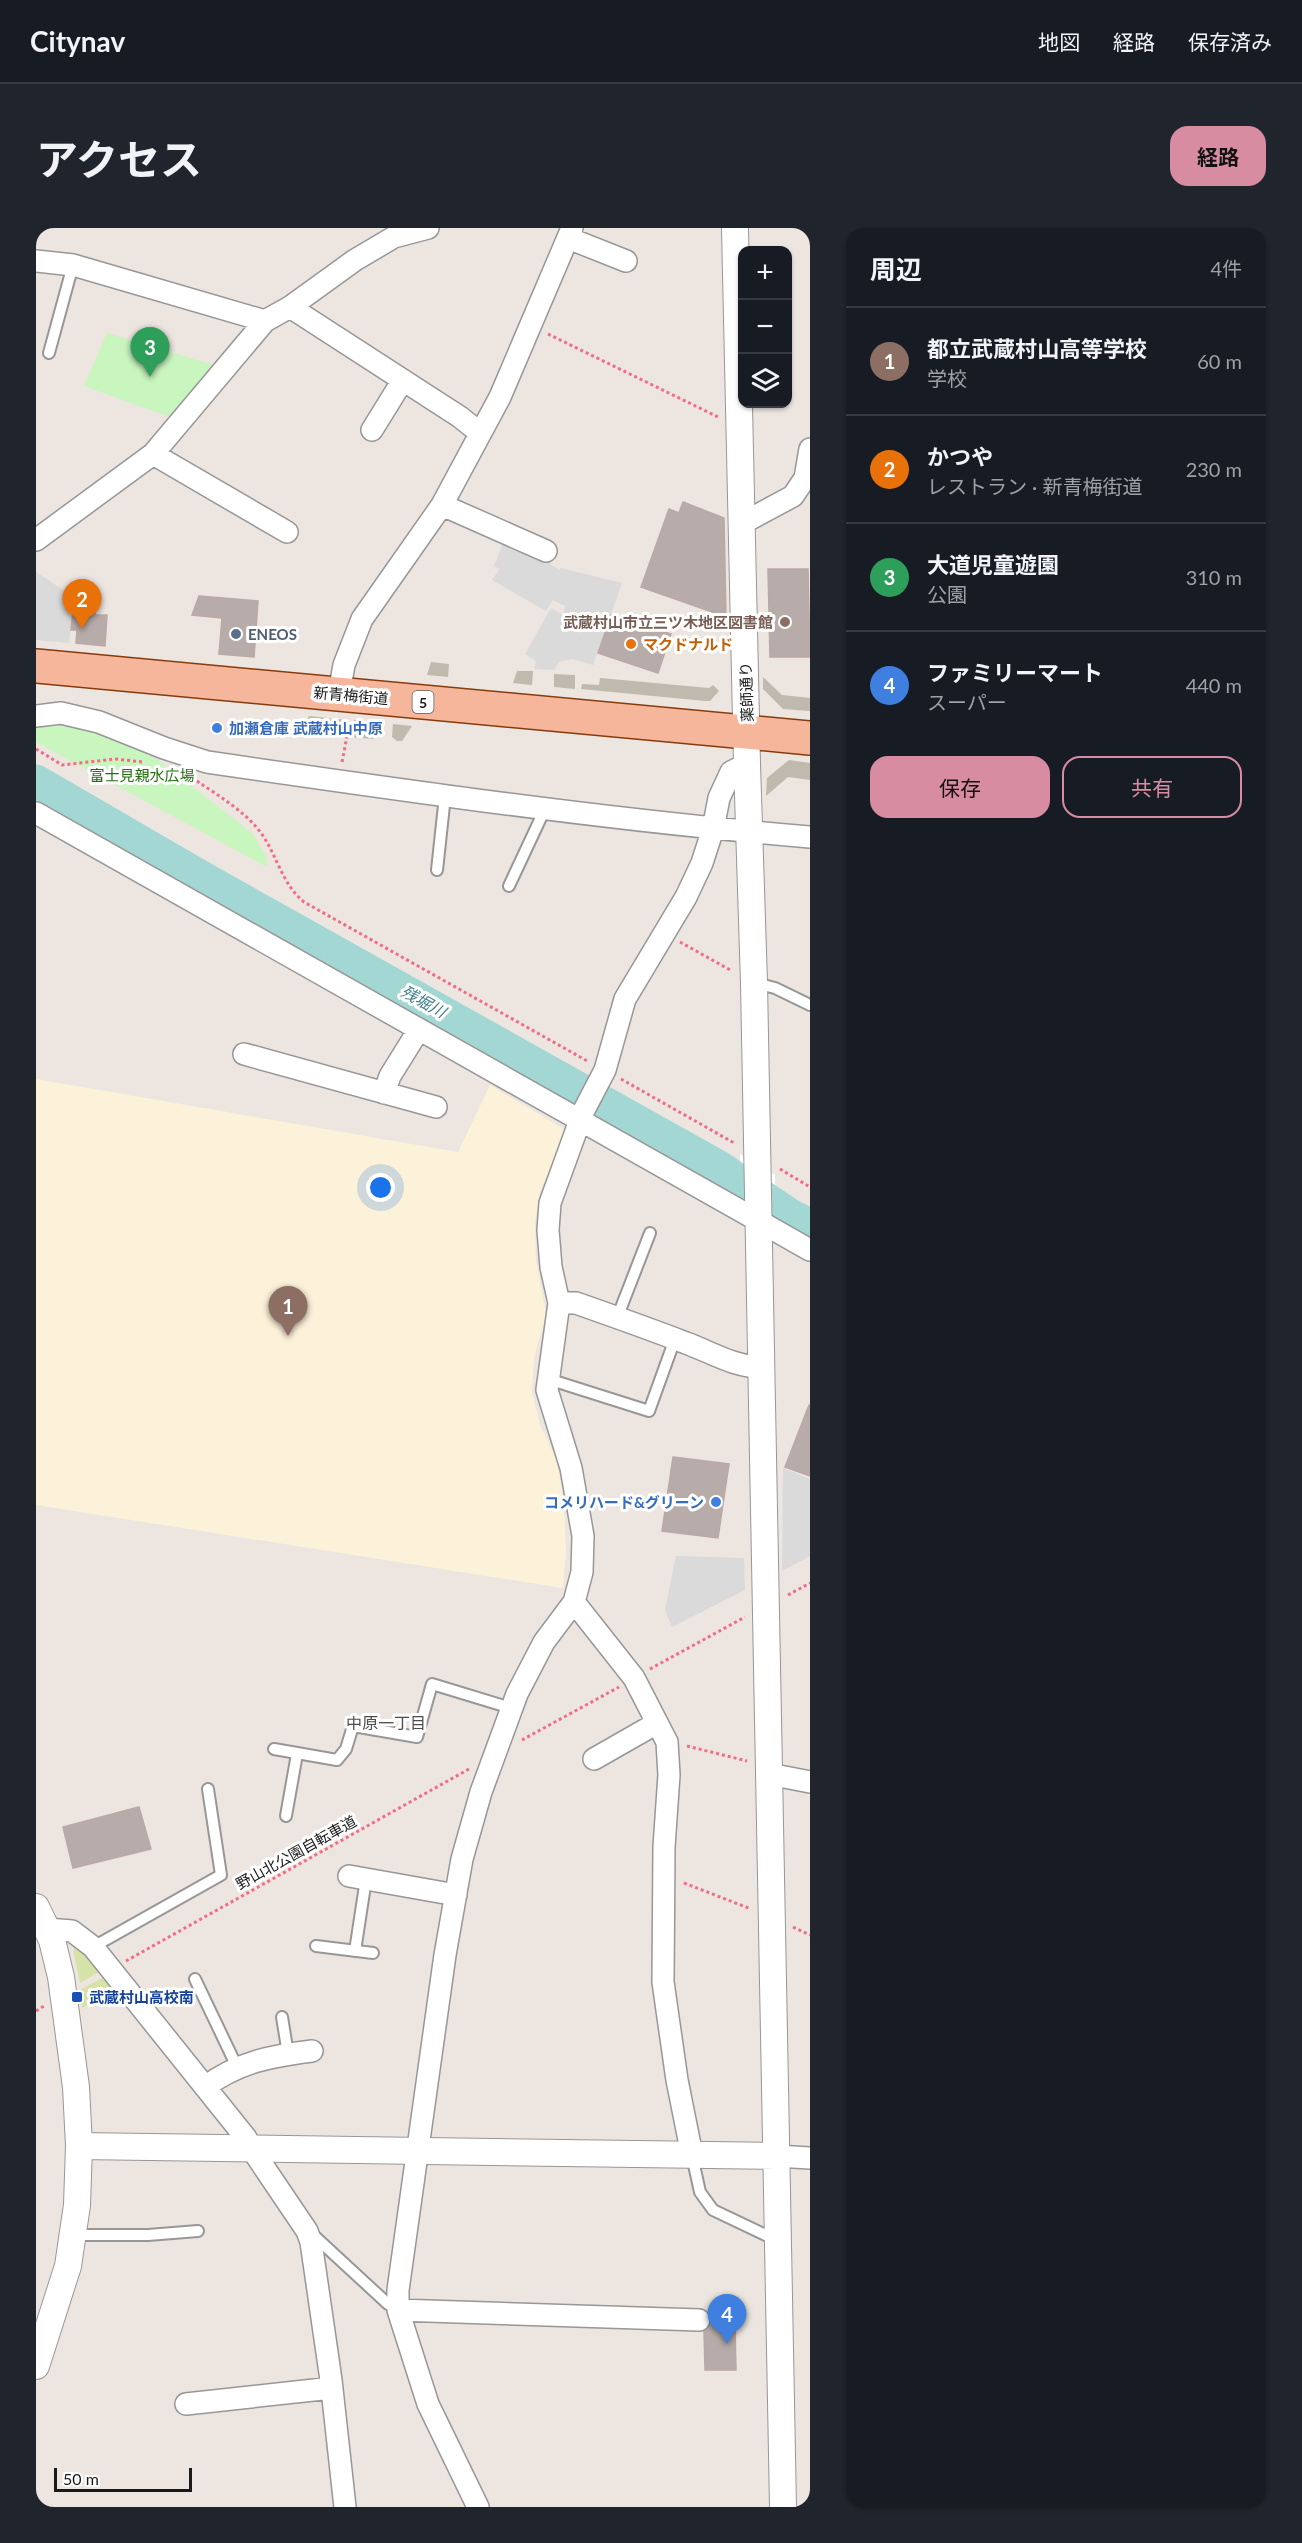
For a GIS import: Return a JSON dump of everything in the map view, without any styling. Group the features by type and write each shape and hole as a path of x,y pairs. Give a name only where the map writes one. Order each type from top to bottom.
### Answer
{"main road":[{"name":"新青梅街道","path":"36,666 810,738"}],"street":[{"path":"36,540 153,454 265,321 291,307 355,260 385,232 428,228"},
{"name":"薬師通り","path":"735,228 748,731 746,979 757,1159 783,2507"},
{"path":"347,694 344,665 362,619 442,505 500,397 570,233 626,261"},
{"path":"36,261 73,265 265,321"},
{"path":"291,307 480,433"},
{"path":"372,429 403,380"},
{"path":"741,524 793,496 805,478 810,449"},
{"path":"153,454 287,532"},
{"path":"442,505 546,551"},
{"path":"36,716 61,712 74,715 207,762 545,809 713,829 810,837"},
{"path":"478,2507 428,2404 398,2310 398,2290 445,1955 462,1859 481,1792 511,1708 544,1642 574,1602 582,1572 583,1536 567,1453 549,1399 548,1379 559,1303 551,1267 548,1230 550,1203 581,1116 604,1073 625,999 686,897 702,863 713,829 719,798 731,772 747,764"},
{"path":"36,813 418,1031 581,1116 810,1250"},
{"path":"384,1093 390,1076 418,1031"},
{"path":"244,1054 436,1107"},
{"path":"559,1303 576,1303 741,1365 761,1367"},
{"path":"574,1602 634,1678 667,1742 669,1775 664,1875 663,1982 676,2080 692,2155"},
{"path":"594,1759 657,1723"},
{"path":"769,1768 810,1782"},
{"path":"357,1878 456,1896"},
{"path":"41,1918 72,1931 93,1947 246,2138 307,2231 311,2242 332,2388 345,2507"},
{"path":"38,2353 68,2266 78,2194 79,2146 76,2087 65,1998 56,1953 41,1918"},
{"path":"206,2087 237,2067 288,2054 312,2051"},
{"path":"79,2146 810,2158"},
{"path":"398,2310 699,2320"},
{"path":"186,2404 332,2388"}],"lane":[{"path":"49,353 73,265"},
{"path":"437,870 445,796"},
{"path":"509,886 545,809"},
{"path":"746,979 775,988 810,1005"},
{"path":"617,1318 650,1233"},
{"path":"548,1379 649,1411 675,1339"},
{"path":"274,1749 337,1760 341,1758 352,1726 417,1737 432,1684 511,1708"},
{"path":"286,1816 297,1754"},
{"path":"93,1947 221,1875 208,1789"},
{"path":"355,1951 357,1878"},
{"path":"316,1946 373,1953"},
{"path":"195,1979 237,2067"},
{"path":"282,2017 288,2054"},
{"path":"692,2155 700,2192 713,2210 778,2241"},
{"path":"74,2235 148,2235 198,2231"},
{"path":"307,2231 317,2236 388,2304 398,2310"}],"path":[{"path":"531,325 739,427"},
{"path":"339,781 347,694"},
{"path":"36,749 63,765 116,759 151,765"},
{"path":"191,777 227,801 264,837 293,893 304,902 810,1187"},
{"path":"663,932 746,979"},
{"path":"779,1601 810,1583"},
{"path":"650,1669 752,1613"},
{"path":"515,1744 627,1682"},
{"path":"667,1742 769,1768"},
{"name":"野山北公園自転車道","path":"118,1965 473,1767"},
{"path":"664,1875 772,1917 810,1935"}],"shaded area":[{"path":"504,541 536,554 559,570 561,568 622,583 593,665 573,659 559,662 554,670 534,669 536,661 525,654 551,608 563,615 565,606 553,600 546,611 492,580 500,569 494,566"},
{"path":"36,572 77,599 72,609 69,643 36,640"},
{"path":"431,662 449,664 448,677 427,675"},
{"path":"517,671 533,671 532,685 513,683"},
{"path":"554,674 575,675 575,689 554,687"},
{"path":"763,677 782,695 810,698 810,711 783,709 763,689"},
{"path":"600,678 709,688 713,685 719,691 710,701 705,701 581,689 582,684 599,685"},
{"path":"309,716 347,720 342,736 302,732"},
{"path":"354,720 376,722 376,734 373,739 350,737"},
{"path":"393,724 412,726 402,741 397,741 392,737"},
{"path":"789,760 810,763 810,780 788,777 766,796 767,778"},
{"path":"36,1079 458,1152 490,1085 567,1131 540,1191 535,1223 536,1260 546,1314 534,1358 532,1392 540,1425 557,1460 564,1504 566,1551 563,1588 36,1505"},
{"path":"783,1468 810,1479 810,1556 782,1571"},
{"path":"676,1556 744,1558 745,1590 672,1627 665,1610"}],"green space":[{"path":"107,333 220,367 176,419 84,386"},
{"name":"富士見親水広場","path":"66,723 123,741 157,759 252,833 266,856 267,867 36,742 36,726"},
{"path":"76,1946 104,1969 80,1983 73,1950"},
{"path":"110,1974 120,1987 82,2008 81,1989"}],"pier":[{"path":"740,1154 775,1175 776,1225 741,1205"}],"building":[{"path":"683,502 724,518 726,617 641,587 669,509 679,513"},
{"path":"768,569 808,569 810,657 770,657"},
{"path":"199,596 258,601 254,657 219,654 222,618 192,615"},
{"path":"73,610 107,615 105,646 76,643 77,630 71,630"},
{"path":"611,615 671,634 658,673 598,653"},
{"path":"810,1406 810,1476 785,1467"},
{"path":"673,1457 729,1464 718,1538 662,1531"},
{"path":"139,1807 151,1849 73,1868 63,1827"},
{"path":"711,2324 735,2325 736,2370 705,2370 704,2331"}],"waterway":[{"name":"残堀川","path":"36,781 203,878 719,1167 790,1215 810,1225"}],"place":[{"name":"大道児童遊園","path":"150,377"},
{"name":"武蔵村山市立三ツ木地区図書館","path":"785,622"},
{"name":"かつや","path":"82,629"},
{"name":"ENEOS","path":"236,634"},
{"name":"マクドナルド","path":"631,644"},
{"name":"加瀬倉庫 武蔵村山中原","path":"217,728"},
{"name":"都立武蔵村山高等学校","path":"288,1336"},
{"name":"コメリハード&グリーン","path":"716,1502"},
{"name":"武蔵村山高校南","path":"77,1997"},
{"name":"ファミリーマート","path":"727,2344"}],"district":[{"name":"中原一丁目","path":"386,1722"}]}
